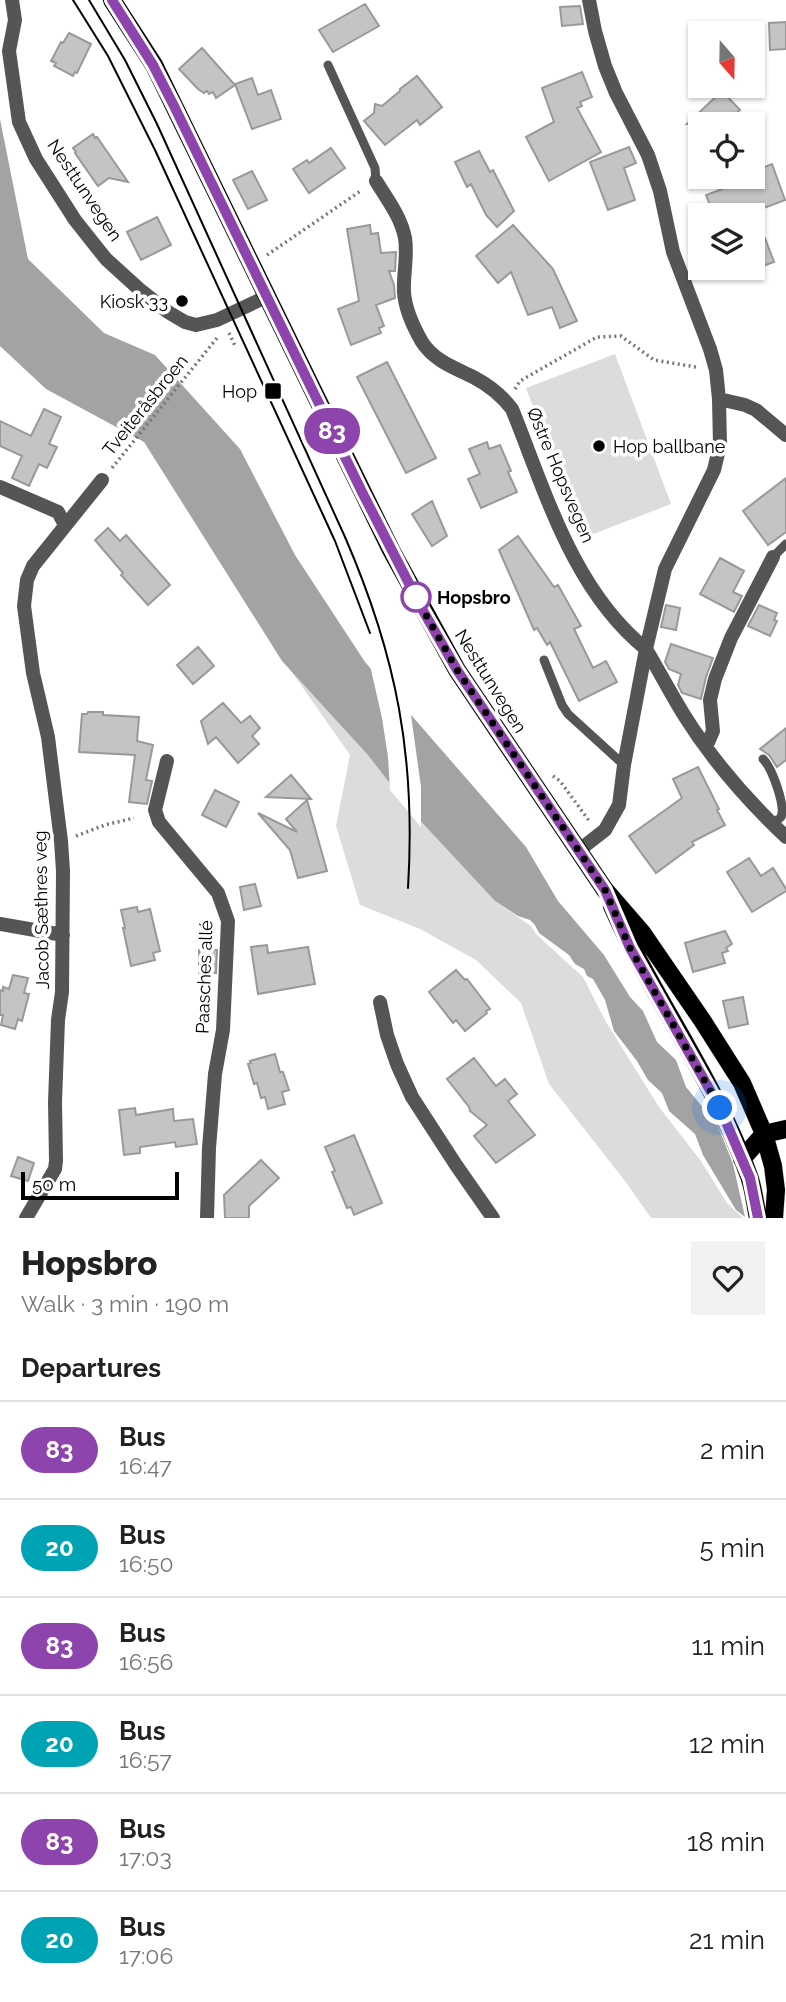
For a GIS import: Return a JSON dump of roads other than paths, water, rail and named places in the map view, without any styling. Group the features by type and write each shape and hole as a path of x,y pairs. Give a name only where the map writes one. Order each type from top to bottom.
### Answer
{"main road":[{"name":"Nesttunvegen","path":"112,0 153,65 362,492 422,609 457,670 578,851 605,890 643,934 742,1083 779,1163 774,1218"},
{"name":"Nesttunvegen","path":"605,890 630,948 720,1108 750,1178 758,1218"},
{"path":"743,1159 764,1134 786,1129"},
{"path":"743,1159 779,1163"}],"street":[{"name":"Nesttunvegen","path":"12,0 15,20 9,51 19,122 36,159 75,220 106,259 168,312 196,325 217,320 268,296"},
{"path":"578,851 605,830 619,805 646,649 665,569 714,470 720,445 716,370 710,349 673,252 660,191 648,155 605,66 589,0"},
{"name":"Østre Hopsvegen","path":"376,181 401,224 405,240 406,304 422,342 441,361 490,387 512,409 557,521 600,602 627,634 646,649 706,747 737,786 786,837"},
{"path":"719,399 755,410 786,435"},
{"name":"Jacob Sæthres veg","path":"26,1218 55,1169 55,1102 63,935 61,841 48,737 33,673 23,606 27,580 33,566 102,480"},
{"path":"0,487 58,512 65,525"},
{"path":"706,747 713,732 710,700 715,679 730,638 773,556"},
{"name":"Paasches allé","path":"167,761 155,810 159,822 218,893 228,921 223,1030 215,1074 209,1148 207,1218"},
{"path":"0,924 63,935"},
{"path":"380,1002 387,1035 412,1097 493,1218"}],"lane":[{"name":"Østre Hopsvegen","path":"328,65 375,168 376,181"},
{"path":"773,556 786,544"},
{"path":"544,660 568,714 624,765"},
{"path":"763,759 774,775 785,808 781,818 772,823"}],"tram line":[{"path":"73,0 108,56 155,150 335,541 370,633"},
{"path":"89,0 125,60 157,124 363,581 378,624 399,709 409,795 408,888"}],"place":[{"name":"Kiosk 33","path":"182,301"},
{"name":"Hop","path":"273,391"},
{"name":"Hop ballbane","path":"599,446"},
{"name":"Hopsbro","path":"416,597"}]}
